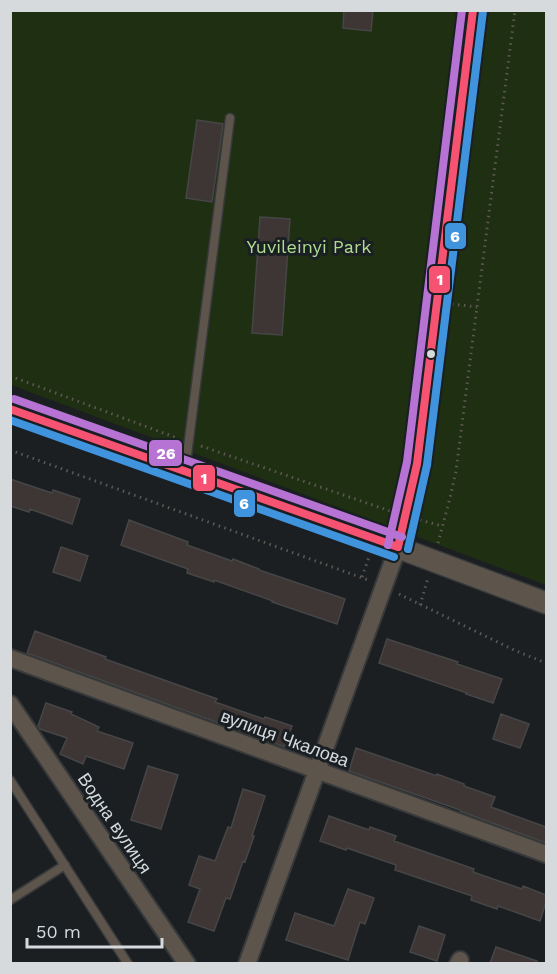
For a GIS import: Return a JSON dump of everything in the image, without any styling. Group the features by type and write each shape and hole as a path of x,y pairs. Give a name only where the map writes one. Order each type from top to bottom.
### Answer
{"street":[{"path":"247,963 398,547 417,464 473,10"},
{"path":"10,409 398,547 546,603"},
{"name":"вулиця Чкалова","path":"10,658 546,854"},
{"name":"Водна вулиця","path":"10,704 187,963"}],"lane":[{"path":"184,471 230,118"},
{"path":"10,780 128,963"},
{"path":"10,900 65,865"}],"path":[{"path":"420,604 434,561 456,471 515,10"},
{"path":"437,302 477,307"},
{"path":"10,376 188,442 405,516 442,526"},
{"path":"10,450 383,586 514,650 546,663"}],"green space":[{"name":"Yuvileinyi Park","path":"10,11 546,11 546,585 11,385"}],"building":[{"path":"344,10 373,10 371,31 343,28"},
{"path":"197,120 223,124 212,202 186,198"},
{"path":"260,217 290,219 282,335 252,333"},
{"path":"10,479 52,493 53,490 80,499 72,524 30,509 29,512 10,506"},
{"path":"129,520 188,542 187,545 345,599 337,624 214,580 214,582 187,573 188,569 121,545"},
{"path":"61,547 88,556 80,581 53,572"},
{"path":"35,631 217,699 215,702 292,726 285,747 27,653"},
{"path":"387,639 502,679 493,703 379,663"},
{"path":"46,703 72,712 71,714 99,727 97,731 133,743 124,769 86,756 83,764 60,754 67,738 40,729 38,726"},
{"path":"501,714 529,724 520,748 493,739"},
{"path":"356,748 437,776 437,774 495,797 491,807 546,827 546,843 349,771"},
{"path":"148,766 178,775 161,829 131,820"},
{"path":"243,789 265,796 245,862 243,861 230,899 226,898 214,931 188,922 200,889 189,885 199,856 215,861 228,827 231,828"},
{"path":"329,816 369,830 370,827 396,836 394,841 474,869 473,872 546,895 540,921 498,906 497,909 471,900 472,896 395,870 396,865 320,841"},
{"path":"348,889 374,898 365,924 360,922 348,960 286,940 295,913 334,926"},
{"path":"419,926 445,935 437,961 410,952"},
{"path":"496,947 537,961 537,963 490,963"}],"transit line":[{"name":"26","path":"388,545 407,462 462,10"},
{"name":"1","path":"398,547 417,464 473,10"},
{"name":"6","path":"408,549 427,465 483,11"},
{"name":"26","path":"14,399 402,537"},
{"name":"1","path":"10,409 398,547"},
{"name":"6","path":"10,420 394,557"}]}
